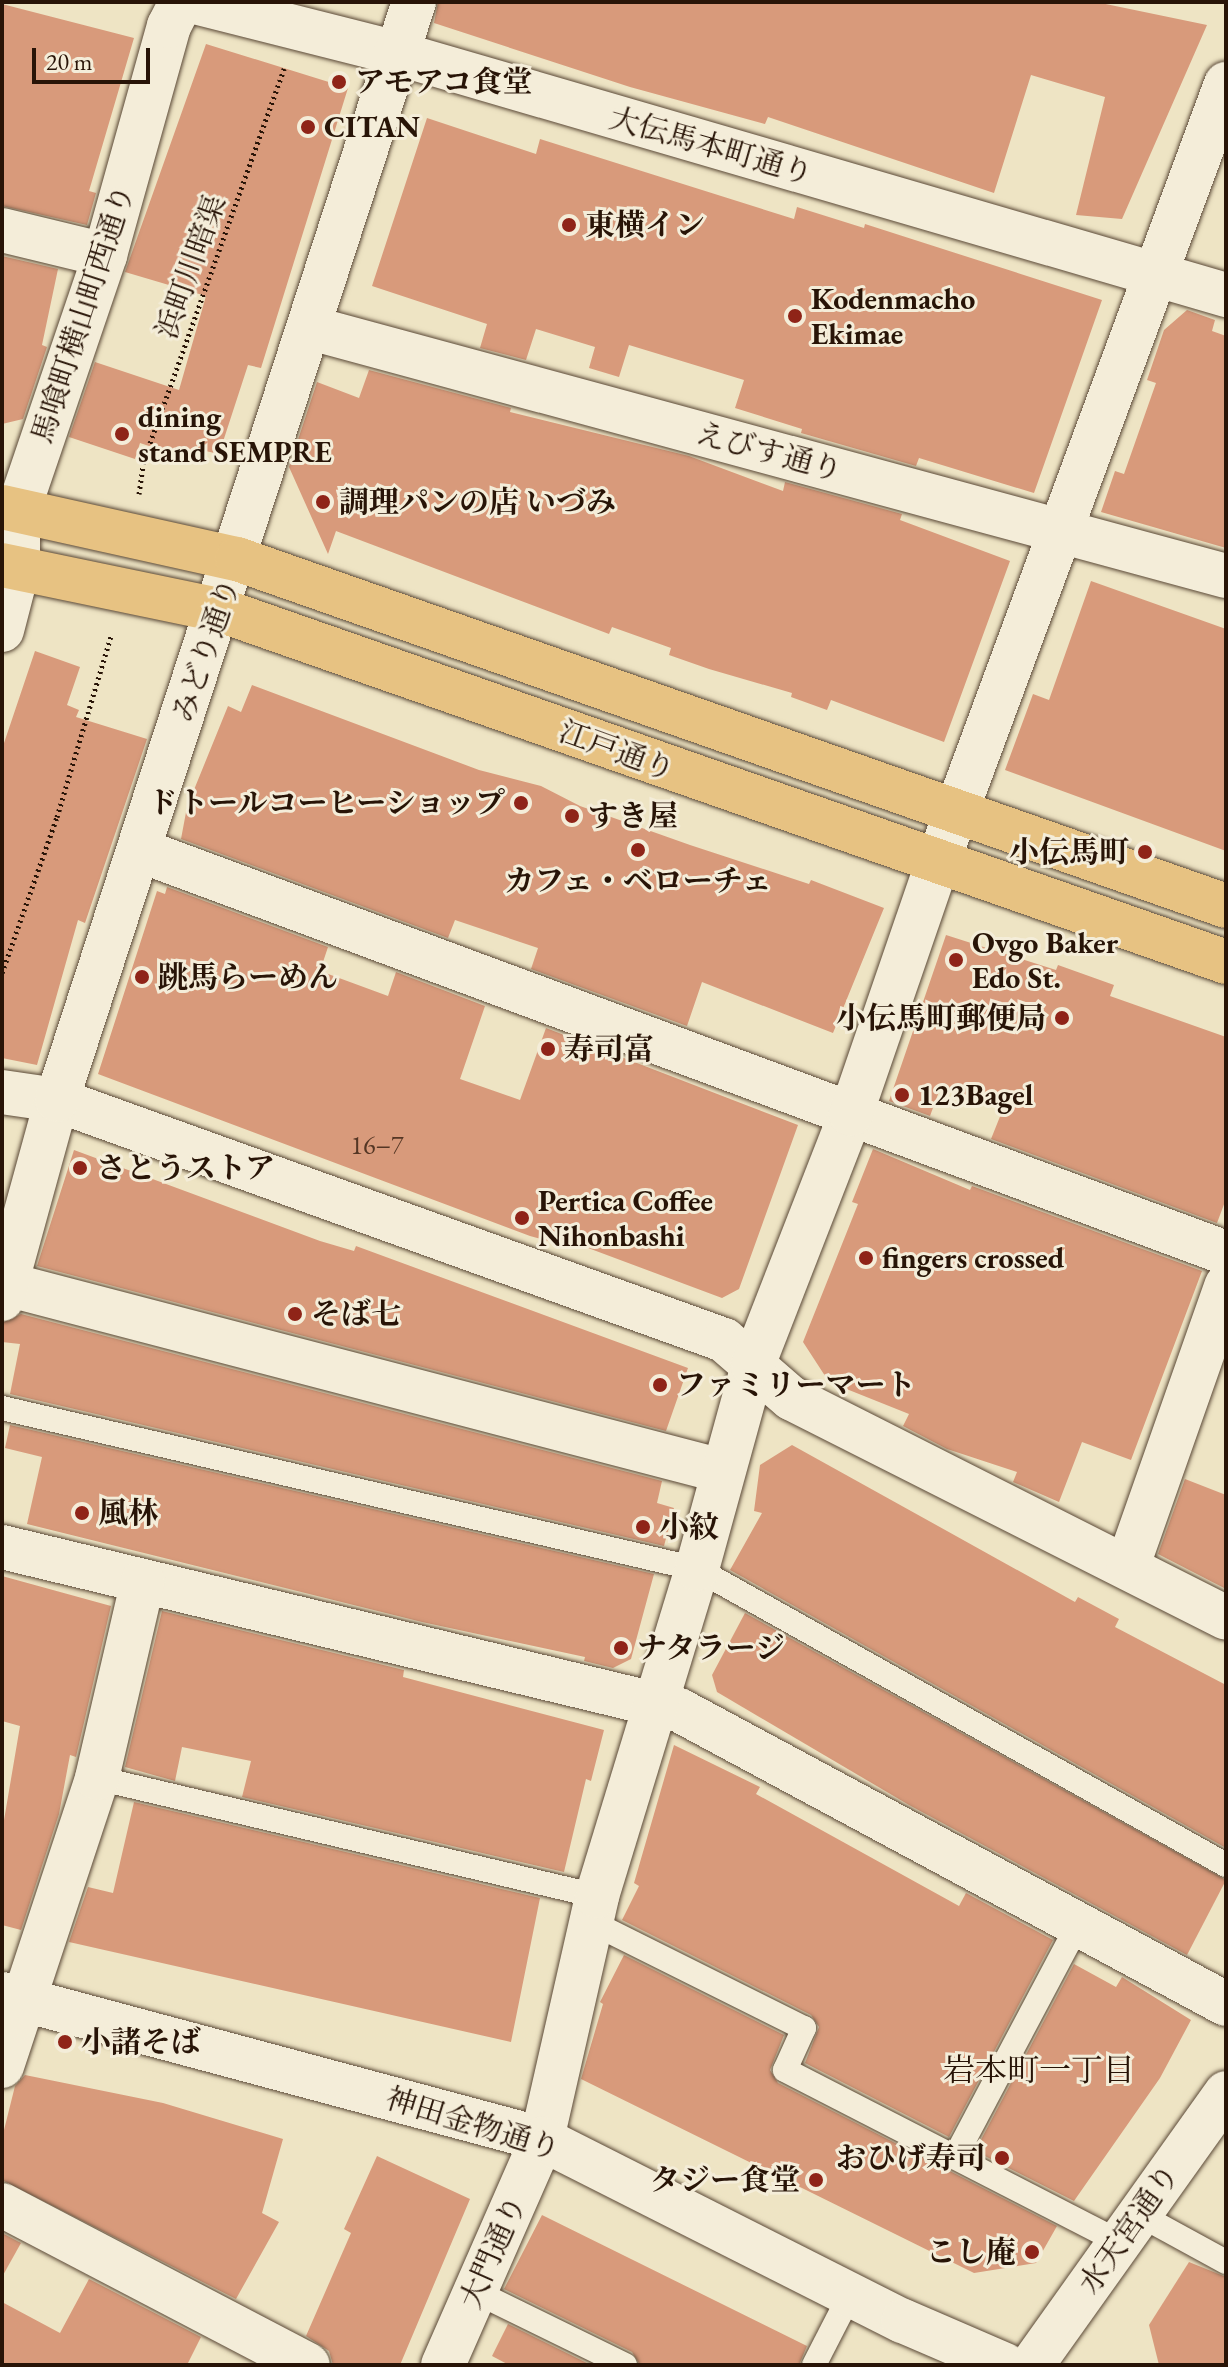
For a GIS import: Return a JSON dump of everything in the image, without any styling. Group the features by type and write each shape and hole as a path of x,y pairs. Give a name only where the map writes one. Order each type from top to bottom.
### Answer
{"highway":[{"name":"江戸通り","path":"10,509 237,559 956,814 1226,906"},
{"name":"江戸通り","path":"10,566 220,610 937,864 1226,962"}],"street":[{"name":"馬喰町横山町西通り","path":"2,630 10,566 10,509 105,255 169,26 181,2"},
{"name":"大伝馬本町通り","path":"195,2 396,53 1226,295"},
{"name":"みどり通り","path":"4,1292 57,1100 237,559 414,2"},
{"name":"大門通り","path":"443,2365 542,2139 594,1909 697,1569 753,1365 851,1114 937,864 1226,84"},
{"path":"2,230 105,255"},
{"name":"えびす通り","path":"311,328 1226,576"},
{"path":"139,850 1226,1253"},
{"path":"2,1092 57,1100 724,1340 791,1398 1128,1565 1226,1618"},
{"path":"1128,1565 1226,1286"},
{"path":"4,1292 722,1471"},
{"path":"2,1547 679,1710 1077,1927 1226,2004"},
{"path":"2,2066 13,1997 97,1778 143,1581"},
{"name":"神田金物通り","path":"13,1997 542,2139 851,2293 1005,2365"},
{"name":"水天宮通り","path":"1032,2365 1226,2093"},
{"path":"2,2205 308,2365"}],"lane":[{"path":"2,1408 697,1569 1226,1865"},
{"path":"97,1778 594,1909 804,2028 785,2070 955,2157 1130,2228 1226,2262"},
{"path":"955,2157 1077,1927"},
{"path":"476,2292 625,2365"},
{"path":"814,2365 851,2293"}],"path":[{"name":"浜町川暗渠","path":"139,495 144,460 289,54"},
{"path":"2,973 111,636"}],"building":[{"path":"438,2 1096,2 1207,25 1122,219 1076,215 1105,97 1031,75 994,193 768,117 765,124 630,87 434,23"},
{"path":"2,4 134,38 89,191 96,193 87,225 2,206"},
{"path":"206,44 348,88 261,368 248,365 219,454 192,448 188,459 140,443 135,459 69,437 95,362 179,390 206,296 125,272"},
{"path":"427,118 536,154 540,139 794,219 797,207 864,228 865,224 1102,300 1034,493 919,458 916,466 801,433 802,429 735,408 744,380 629,345 619,377 589,368 595,347 536,329 526,360 480,348 487,324 372,286"},
{"path":"2,256 58,269 42,345 47,347 23,419 2,424"},
{"path":"1187,310 1215,320 1212,331 1226,336 1226,548 1101,512 1115,471 1124,474 1156,383 1147,380 1164,330"},
{"path":"369,370 511,408 510,412 689,456 783,491 785,482 902,514 900,520 1010,561 944,742 831,700 827,710 791,697 792,693 669,655 671,648 612,627 609,634 336,531 328,554 289,467 317,382 359,398"},
{"path":"1091,581 1226,629 1226,851 1005,770 1033,694 1049,700"},
{"path":"35,651 80,667 67,705 79,710 76,717 147,739 85,923 78,920 37,1065 2,1058 2,749"},
{"path":"252,685 479,770 541,786 580,806 690,845 809,884 811,880 884,908 833,1033 702,982 687,1026 531,969 538,948 455,920 448,938 181,839 187,807 228,706 241,712"},
{"path":"167,887 328,947 320,971 388,996 396,972 485,1006 460,1079 520,1100 546,1028 798,1125 739,1289 722,1298 572,1242 570,1247 530,1236 98,1074 157,891 165,894"},
{"path":"946,935 1056,970 1058,965 1114,985 1110,996 1226,1037 1226,1199 1217,1223 991,1139 1003,1109 941,1086 930,1116 889,1101"},
{"path":"873,1149 970,1190 972,1186 1202,1271 1131,1460 1082,1442 1059,1502 1013,1482 1017,1472 947,1449 903,1426 909,1414 829,1382 803,1342 858,1204 852,1202"},
{"path":"74,1150 320,1241 354,1251 356,1246 688,1368 666,1431 37,1266"},
{"path":"21,1314 662,1481 657,1503 674,1508 664,1546 10,1394 20,1344 2,1342 2,1323"},
{"path":"10,1425 654,1574 631,1659 613,1668 584,1661 585,1657 422,1622 27,1524 42,1457 5,1448"},
{"path":"792,1445 1075,1602 1078,1597 1119,1619 1115,1627 1226,1685 1226,1848 730,1570 762,1513 754,1511 760,1465"},
{"path":"1185,1479 1226,1495 1226,1589 1158,1554"},
{"path":"2,1576 111,1606 76,1757 70,1755 59,1814 21,1930 2,1925 2,1832 20,1726 2,1721"},
{"path":"162,1611 404,1670 403,1677 604,1730 591,1781 586,1779 564,1872 242,1797 251,1761 182,1747 175,1781 125,1767"},
{"path":"745,1613 1226,1880 1187,1955 909,1805 717,1692 712,1675"},
{"path":"674,1745 760,1787 756,1794 959,1906 966,1893 1053,1940 949,2137 805,2063 819,2027 811,2015 622,1920 639,1886 634,1883"},
{"path":"134,1802 540,1898 511,2042 69,1942 88,1887 113,1893"},
{"path":"624,1955 784,2035 770,2070 778,2083 1057,2226 1036,2263 974,2273 581,2079 603,2004 600,2002"},
{"path":"1074,1964 1116,1987 1122,1977 1191,2020 1160,2078 1074,2201 975,2151"},
{"path":"25,2075 163,2103 283,2139 262,2213 279,2222 236,2299 2,2180 2,2138 15,2086"},
{"path":"377,2156 470,2199 400,2365 333,2365 329,2351 306,2336 351,2233 344,2229"},
{"path":"542,2215 807,2346 799,2365 640,2365 632,2352 504,2289"},
{"path":"2,2233 21,2243 2,2277"},
{"path":"1189,2262 1226,2277 1226,2365 1159,2365 1149,2325"},
{"path":"89,2279 201,2337 187,2365 2,2365 2,2302 60,2333"},
{"path":"508,2324 591,2365 509,2365 492,2356"}],"place":[{"name":"アモアコ食堂","path":"339,82"},
{"name":"CITAN","path":"308,127"},
{"name":"東横イン","path":"569,225"},
{"name":"Kodenmacho Ekimae","path":"795,316"},
{"name":"dining stand SEMPRE","path":"122,434"},
{"name":"調理パンの店 いづみ","path":"323,502"},
{"name":"ドトールコーヒーショップ","path":"521,803"},
{"name":"すき屋","path":"572,816"},
{"name":"カフェ・ベローチェ","path":"638,850"},
{"name":"小伝馬町","path":"1145,852"},
{"name":"Ovgo Baker Edo St.","path":"956,960"},
{"name":"跳馬らーめん","path":"142,977"},
{"name":"小伝馬町郵便局","path":"1062,1018"},
{"name":"寿司富","path":"548,1049"},
{"name":"123Bagel","path":"902,1095"},
{"name":"さとうストア","path":"80,1168"},
{"name":"Pertica Coffee Nihonbashi","path":"522,1218"},
{"name":"fingers crossed","path":"866,1258"},
{"name":"そば七","path":"295,1314"},
{"name":"ファミリーマート","path":"660,1385"},
{"name":"風林","path":"82,1513"},
{"name":"小紋","path":"643,1527"},
{"name":"ナタラージ","path":"621,1648"},
{"name":"小諸そば","path":"65,2042"},
{"name":"おひげ寿司","path":"1002,2158"},
{"name":"タジー食堂","path":"816,2180"},
{"name":"こし庵","path":"1032,2252"}],"district":[{"name":"岩本町一丁目","path":"1039,2070"}]}
